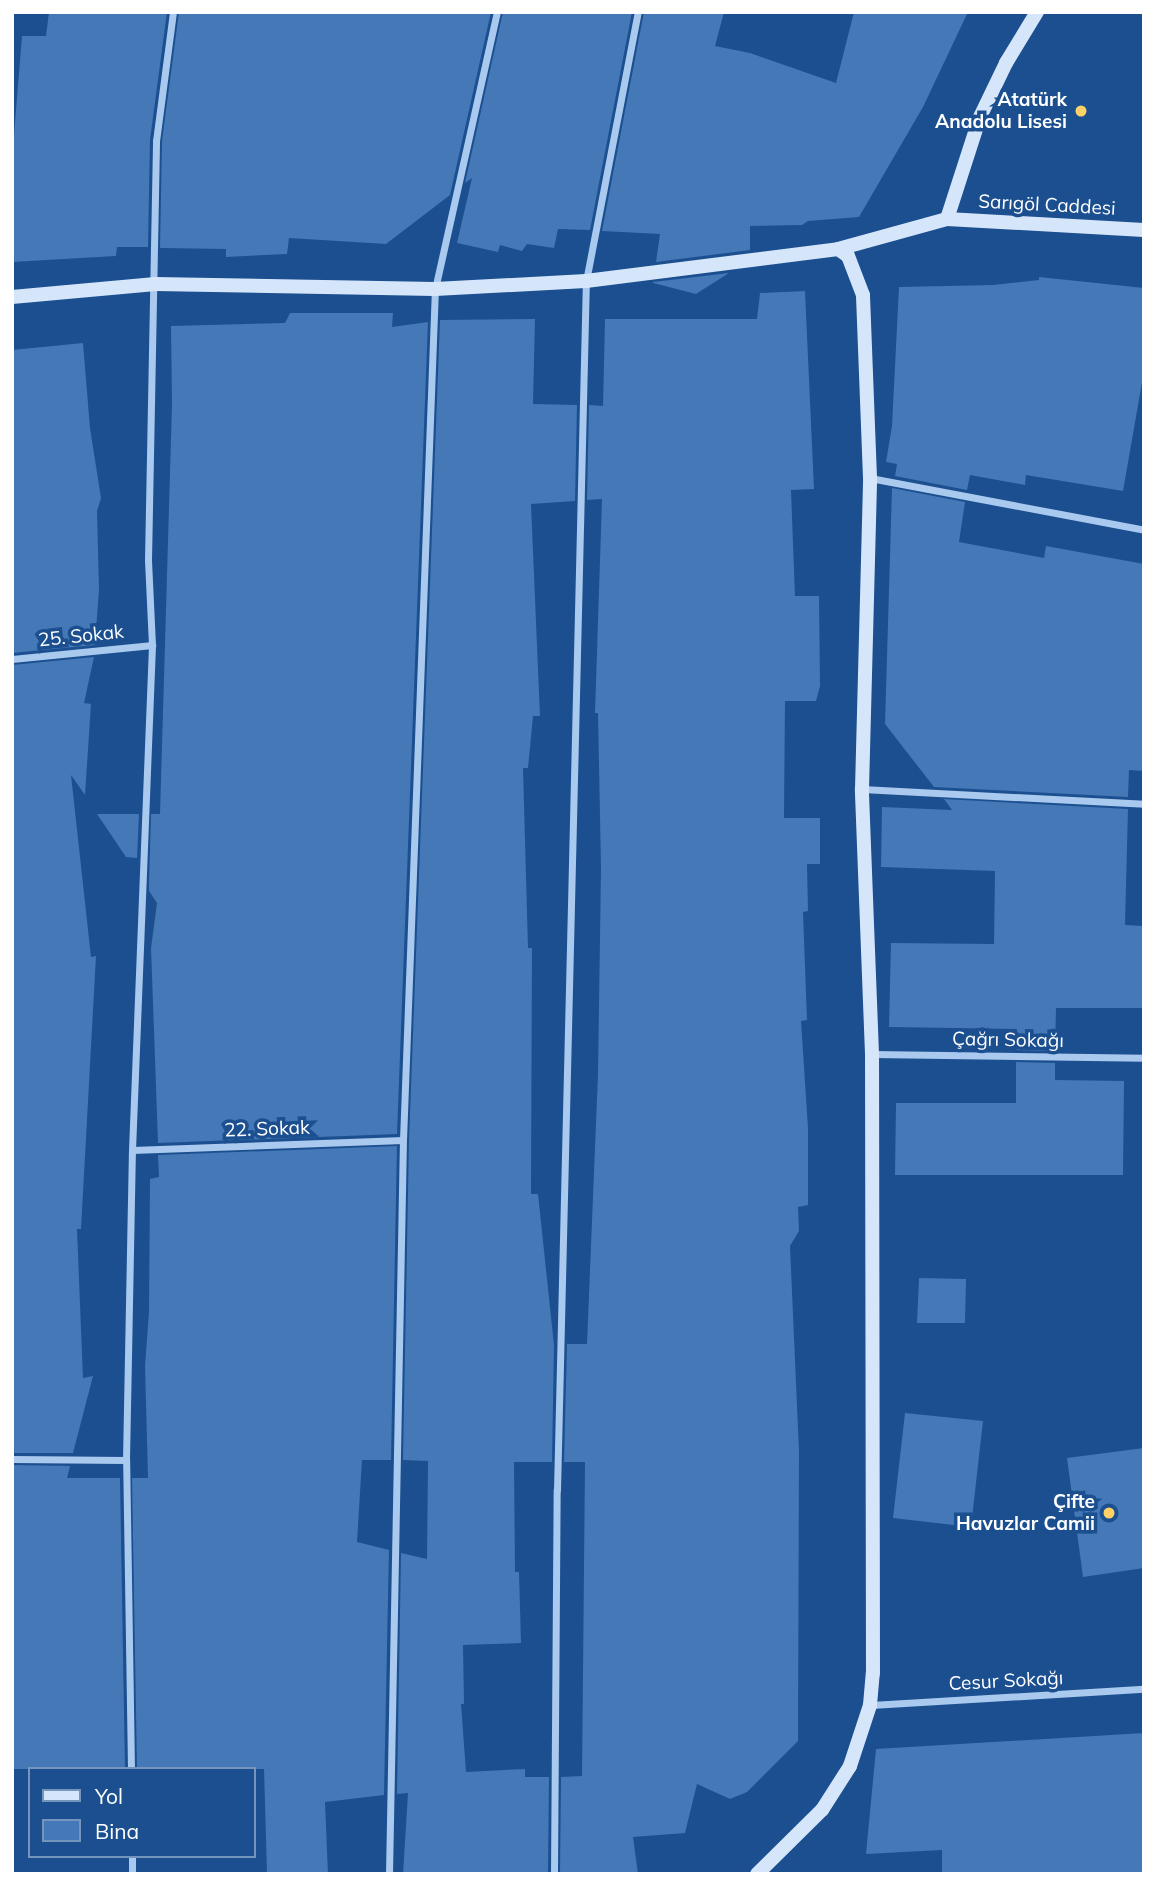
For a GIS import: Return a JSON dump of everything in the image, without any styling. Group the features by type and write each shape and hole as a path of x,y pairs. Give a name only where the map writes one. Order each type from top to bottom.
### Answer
{"street":[{"path":"131,1767 126,1460 132,1150 152,645 148,560 156,141 173,12"},
{"path":"389,1874 403,1140 435,289 497,12"},
{"path":"554,1874 557,1490 586,281 638,12"},
{"path":"947,219 980,117 1006,63 1037,12"},
{"name":"Sarıgöl Caddesi","path":"12,298 40,292 155,284 435,289 586,281 838,249 947,219 1144,230"},
{"path":"757,1874 822,1810 850,1766 870,1705 872,1054 862,789 870,478 863,295 848,256 838,249"},
{"path":"870,478 1144,530"},
{"name":"25. Sokak","path":"12,659 152,645"},
{"path":"862,789 1144,804"},
{"name":"Çağrı Sokağı","path":"872,1054 1144,1058"},
{"name":"22. Sokak","path":"132,1150 403,1140"},
{"path":"12,1459 126,1460"},
{"name":"Cesur Sokağı","path":"870,1705 1144,1689"}],"building":[{"path":"49,12 167,12 150,140 148,247 117,247 116,256 12,262 12,159 22,36 46,36"},
{"path":"179,12 491,12 450,195 386,244 289,238 287,254 226,257 226,249 160,248 162,141"},
{"path":"503,12 632,12 590,230 558,229 554,248 527,244 522,251 500,245 498,252 457,243 472,178 465,183"},
{"path":"644,12 724,12 715,46 750,53 836,83 854,12 968,12 923,107 859,217 808,221 802,225 750,226 750,250 656,262 660,234 602,231"},
{"path":"729,273 696,294 653,283 653,282"},
{"path":"1039,277 1144,288 1144,371 1123,491 1026,475 1025,485 970,475 967,490 895,476 897,464 886,462 892,426 899,287 993,285 1039,280"},
{"path":"805,291 814,489 791,490 795,596 819,596 820,686 816,701 785,701 784,818 820,818 820,864 807,864 808,911 803,912 807,1020 801,1021 808,1128 808,1205 798,1207 799,1231 790,1246 799,1451 798,1741 747,1792 730,1799 697,1784 685,1833 633,1837 638,1874 560,1874 561,1777 582,1776 585,1462 564,1462 567,1344 587,1344 598,1074 601,868 598,713 595,713 602,499 587,500 589,405 603,406 605,319 757,319 760,293"},
{"path":"290,313 393,313 392,327 428,322 397,1134 158,1143 151,948 157,903 149,891 149,882 151,814 160,814 172,404 171,326 285,323"},
{"path":"535,319 533,404 577,405 575,501 531,504 540,716 533,716 528,768 523,768 528,948 532,948 531,1194 538,1194 554,1345 552,1462 514,1462 515,1572 519,1572 521,1643 463,1645 464,1704 461,1704 466,1772 525,1769 525,1777 549,1777 548,1874 403,1874 408,1793 397,1794 401,1553 427,1559 428,1461 403,1460 409,1140 440,320"},
{"path":"83,343 90,428 101,498 97,511 99,589 95,645 12,653 12,350"},
{"path":"892,488 965,502 959,542 1044,558 1046,546 1144,564 1144,771 1129,770 1128,797 934,787 885,724"},
{"path":"94,657 84,703 91,704 85,795 71,775 91,957 96,956 81,1229 77,1229 83,1378 93,1376 73,1453 12,1453 12,665"},
{"path":"944,799 1128,809 1125,925 1144,926 1144,1008 1056,1008 1055,1051 1017,1050 1017,1029 889,1027 891,943 994,944 995,871 881,867 882,807 952,810"},
{"path":"97,814 139,814 137,858 126,857"},
{"path":"1016,1062 1055,1063 1055,1080 1124,1081 1123,1175 895,1175 896,1103 1016,1103"},
{"path":"397,1146 391,1460 362,1460 357,1542 389,1550 384,1795 325,1802 328,1874 267,1874 264,1769 137,1767 132,1478 148,1478 145,1366 149,1312 150,1179 159,1177 158,1155"},
{"path":"919,1278 966,1279 965,1323 917,1323"},
{"path":"905,1413 983,1421 971,1527 893,1518"},
{"name":"Çifte Havuzlar Camii","path":"1144,1448 1144,1568 1083,1577 1067,1458"},
{"path":"12,1465 70,1466 67,1478 120,1478 125,1767 14,1769"},
{"path":"1144,1733 1144,1874 942,1874 942,1850 866,1854 876,1749"}],"place":[{"name":"Atatürk Anadolu Lisesi","path":"1081,111"},
{"name":"Çifte Havuzlar Camii","path":"1109,1513"}]}
